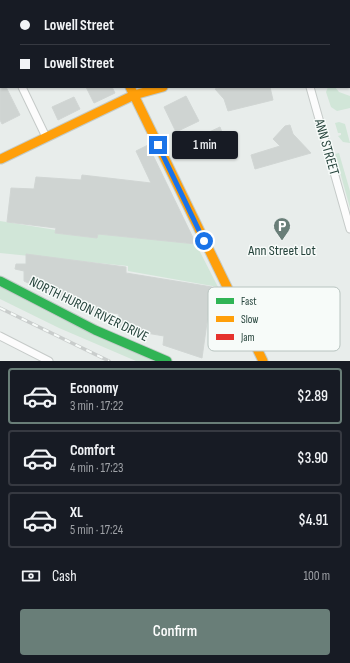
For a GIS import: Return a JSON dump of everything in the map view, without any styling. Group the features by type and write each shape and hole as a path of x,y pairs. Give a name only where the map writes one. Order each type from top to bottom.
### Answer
{"main road":[{"path":"1,160 132,91 155,88"},
{"path":"132,91 227,287"},
{"name":"NORTH HURON RIVER DRIVE","path":"0,281 96,330 167,361"},
{"path":"258,351 263,361"}],"street":[{"path":"22,88 46,137"},
{"name":"ANN STREET","path":"310,88 350,229"},
{"path":"0,336 49,361"}],"green space":[{"path":"328,88 336,88 339,92 350,96 350,108 337,111 331,107 326,92"},
{"path":"339,122 345,124 350,143 343,142 338,136 341,135 341,133 338,133 335,123"},
{"path":"339,153 350,191 350,208 335,154"},
{"path":"0,221 56,230 55,233 97,238 98,234 196,244 218,287 128,271 128,266 0,253"},
{"path":"0,287 59,318 156,361 136,361 59,328 0,299"}],"building":[{"path":"0,88 6,88 20,115 2,124 0,120"},
{"path":"86,88 112,88 115,93 94,103"},
{"path":"270,88 273,100 228,111 224,99 215,89"},
{"path":"186,96 199,121 176,132 164,107"},
{"path":"74,97 80,109 58,120 52,107"},
{"path":"290,125 293,134 311,153 255,169 251,155 280,146 273,139 285,126"},
{"path":"220,127 223,135 211,141 207,133"},
{"path":"191,143 192,145 196,143 198,147 205,144 208,149 190,158 182,147"},
{"path":"148,145 196,244 98,234 97,238 55,233 56,228 7,222 11,188 34,189 36,177 81,180 82,175 151,183 136,151"},
{"path":"26,254 126,267 126,273 212,287 208,287 208,315 202,358 163,345 164,336 117,328 119,314 80,308 24,281 24,271 15,269 16,264 26,264"}],"railway":[{"path":"0,308 109,361"}],"traffic: fast":[{"path":"0,281 95,330 167,361"}],"traffic: slow":[{"path":"130,88 227,287"},
{"path":"1,159 134,95 159,88"},
{"path":"258,351 263,361"}],"place":[{"name":"Ann Street Lot","path":"282,241"}],"route":[{"path":"158,145 204,241"}]}
